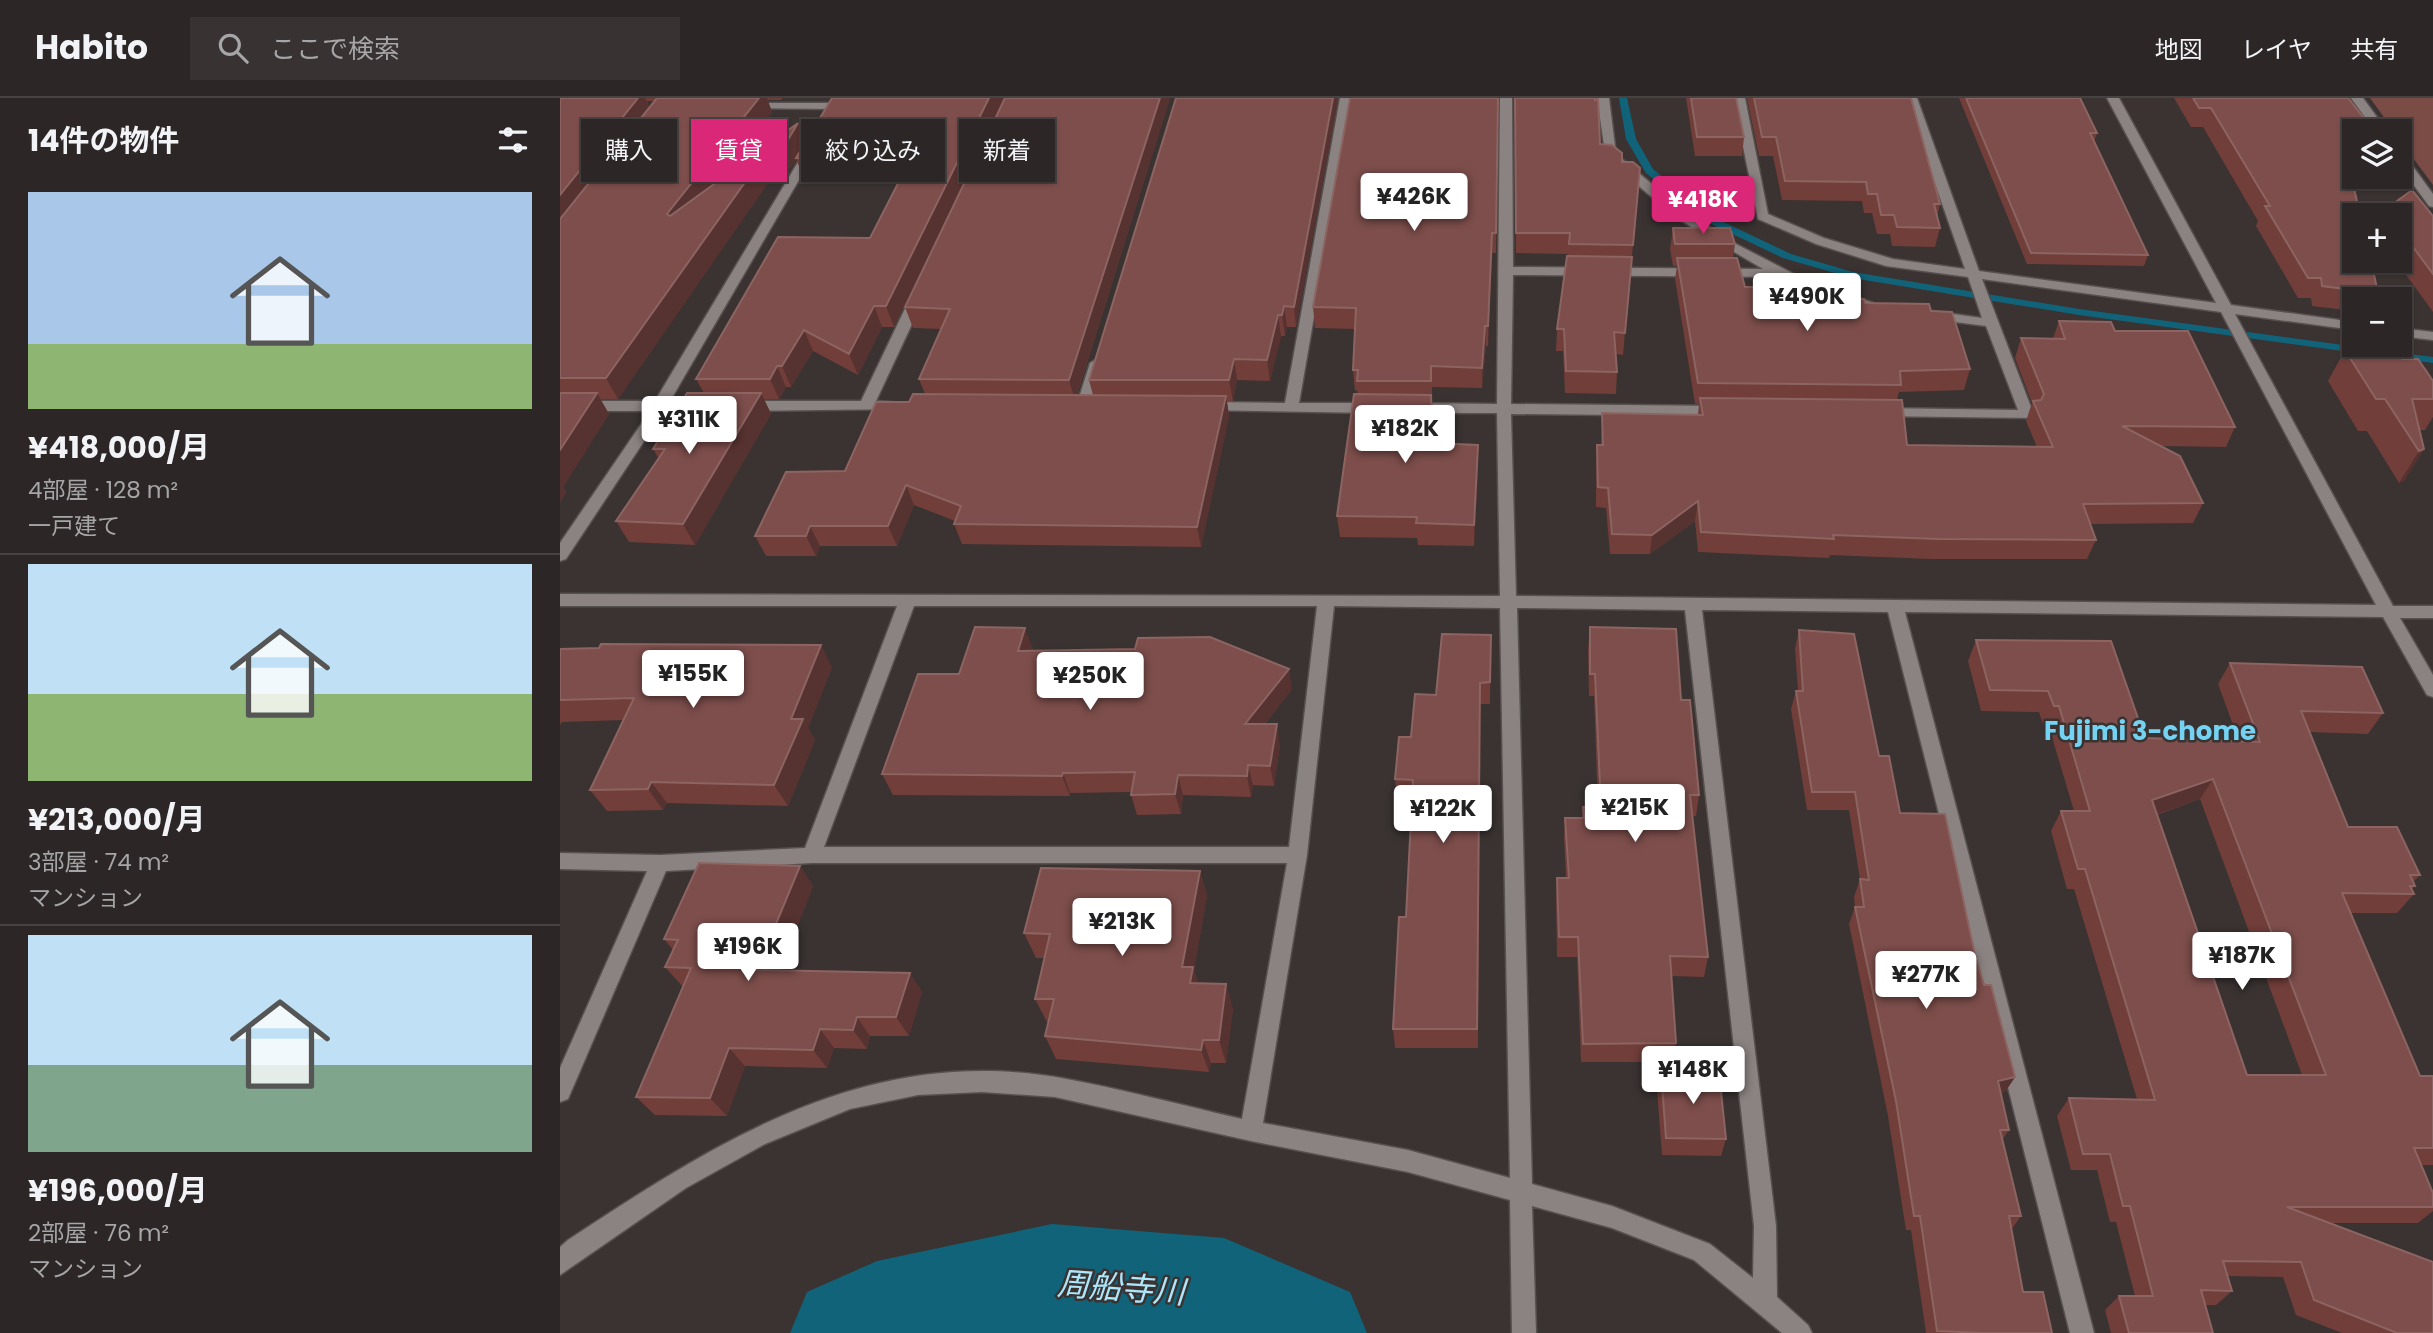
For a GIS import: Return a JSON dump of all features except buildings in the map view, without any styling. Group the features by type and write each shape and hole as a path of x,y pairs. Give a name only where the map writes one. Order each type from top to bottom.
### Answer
{"street":[{"path":"1291,408 1346,98"},
{"path":"1506,98 1507,271 1504,409 1524,1333"},
{"path":"1603,98 1610,155 1688,220 1784,274 1840,297 1875,305"},
{"path":"1739,98 1762,216 1820,241 1891,263 2342,324"},
{"path":"1862,413 2027,415 1991,323 1911,98"},
{"path":"2113,98 2388,612 2433,690"},
{"path":"2357,98 2372,119"},
{"path":"732,106 836,108"},
{"path":"560,555 660,407 801,166"},
{"path":"2412,174 2433,203"},
{"path":"1507,271 1784,274"},
{"path":"866,405 924,282"},
{"path":"1923,314 1991,323"},
{"path":"2412,334 2433,336"},
{"path":"1084,407 1099,355"},
{"path":"560,406 907,406"},
{"path":"1194,407 1738,411"},
{"path":"812,855 908,599"},
{"path":"560,600 1326,600 2433,612"},
{"path":"1251,1130 1298,855 1326,600"},
{"path":"1693,605 1765,1226 1765,1302"},
{"path":"1895,606 2082,1333"},
{"path":"560,862 660,863 812,855 1298,855"},
{"path":"560,1092 660,863"},
{"path":"560,1263 576,1248 678,1180 757,1137 849,1099 918,1085 982,1082 1055,1087 1408,1161 1612,1217 1702,1252 1801,1333"}],"shaded area":[{"path":"2370,98 2433,98 2433,185 2412,157 2412,119 2385,119"}],"waterway":[{"path":"1623,98 1631,139 1649,171 1709,219 1787,256 1852,275 2079,312 2342,348"},
{"path":"2409,357 2433,360"},
{"name":"周船寺川","path":"848,1333 877,1319 1052,1281 1224,1295 1309,1333"}],"district":[{"name":"Fujimi 3-chome","path":"2150,731"}]}
